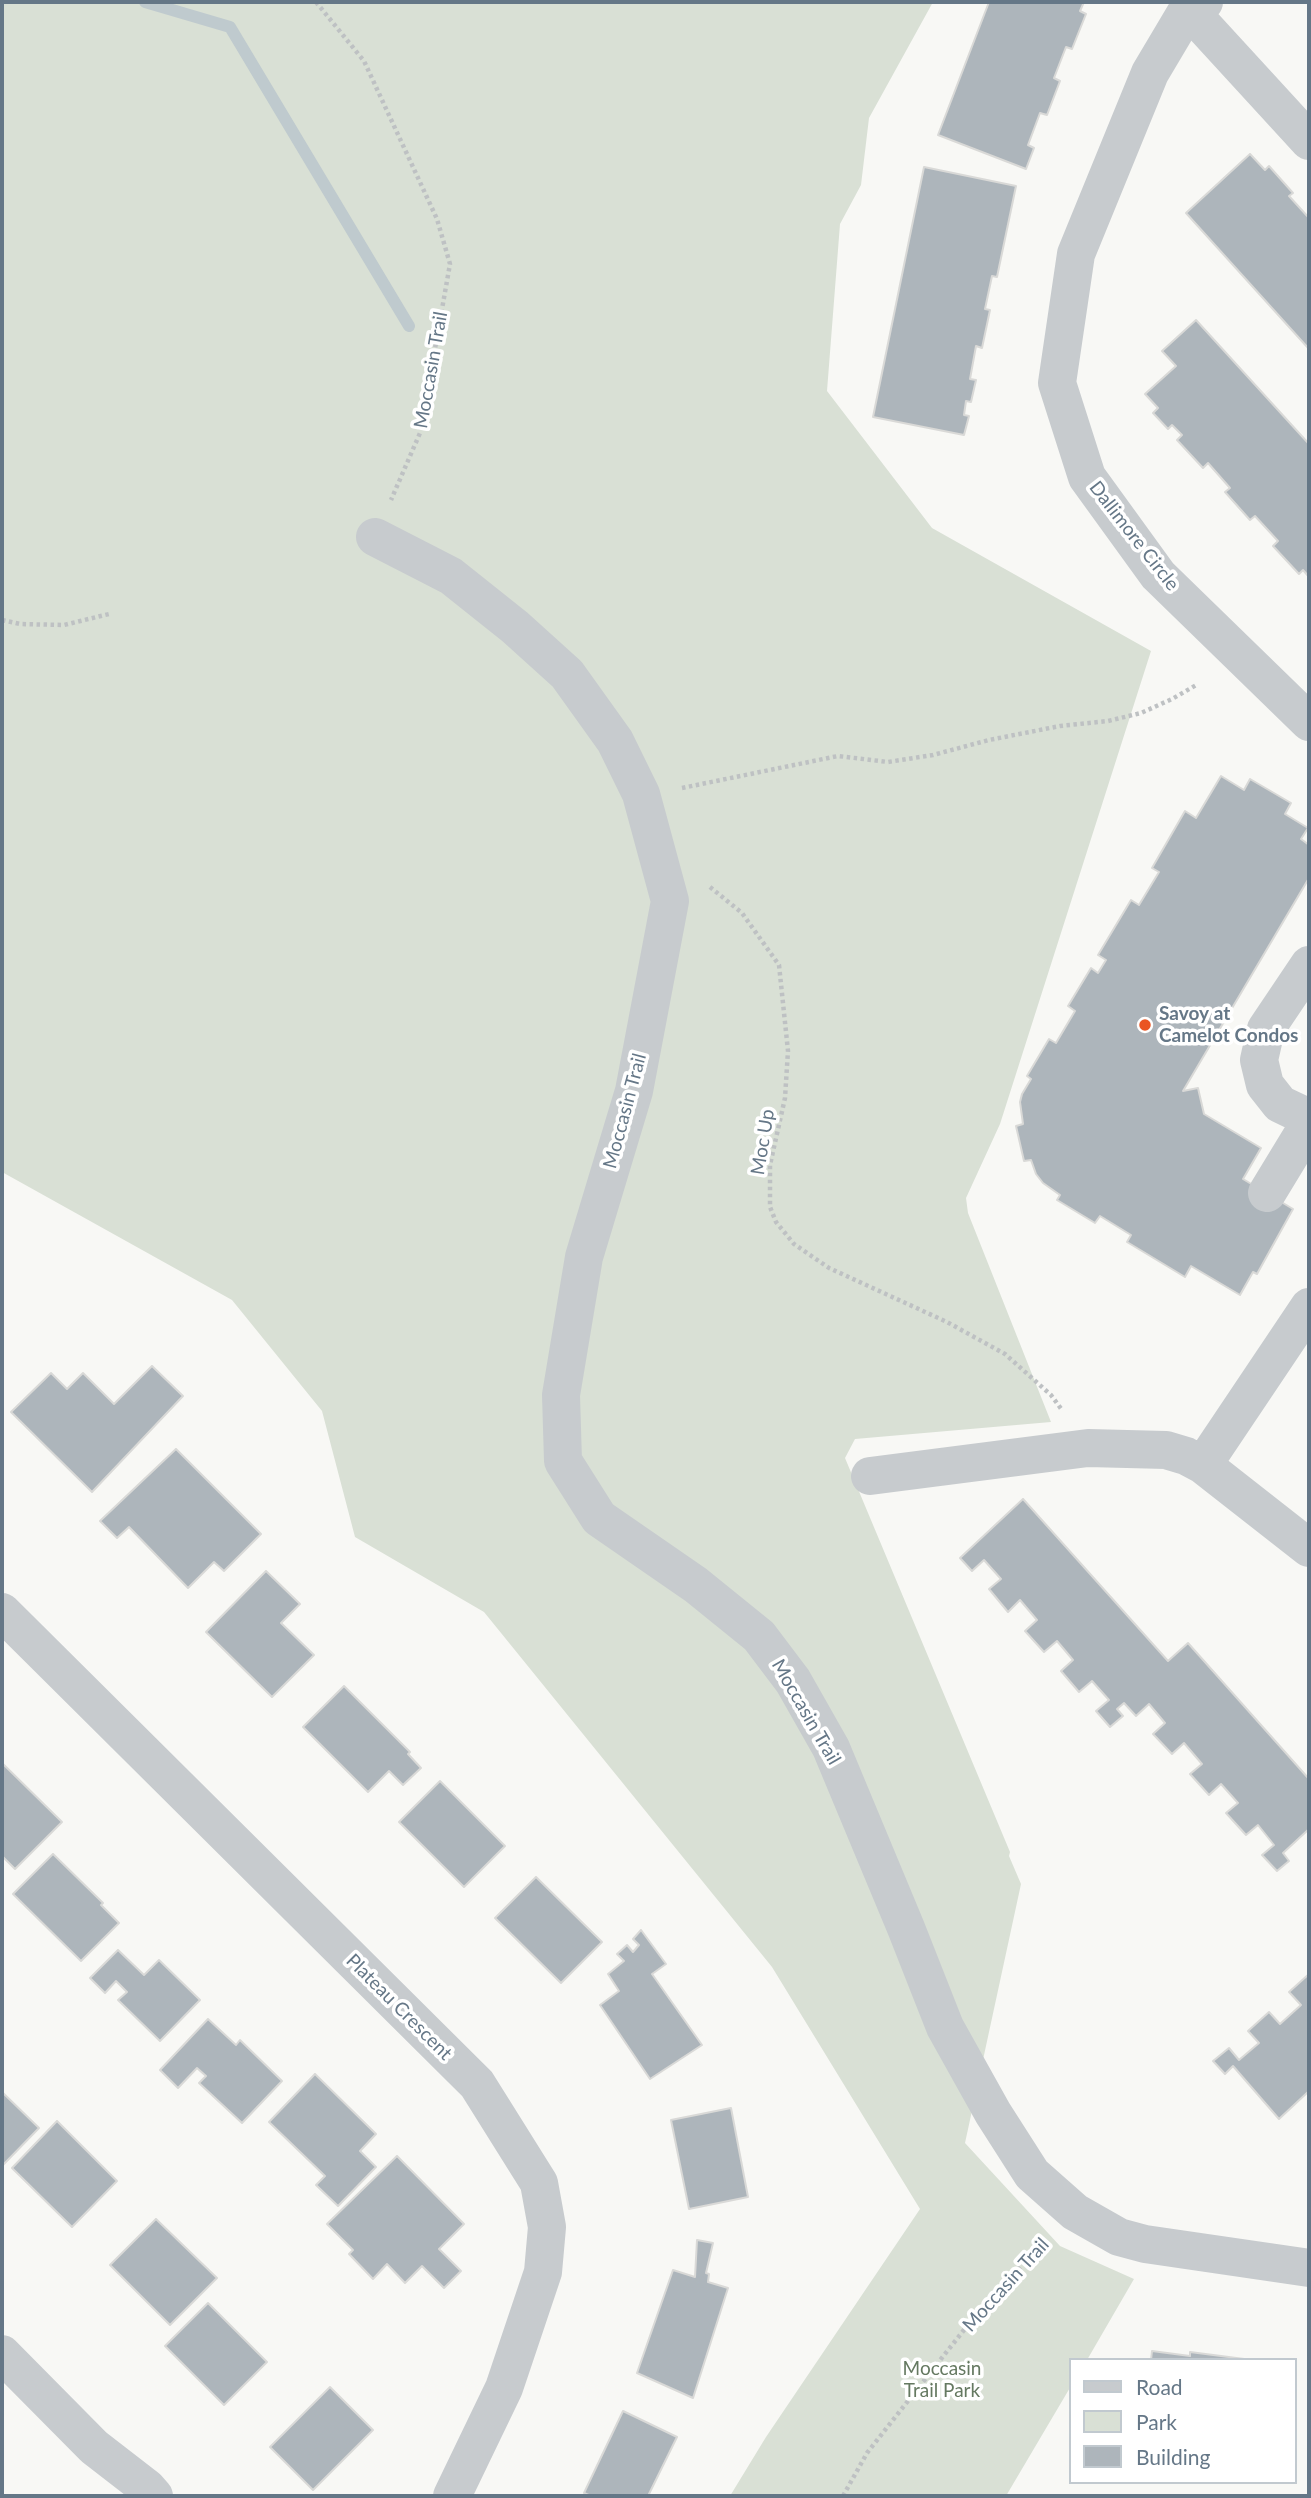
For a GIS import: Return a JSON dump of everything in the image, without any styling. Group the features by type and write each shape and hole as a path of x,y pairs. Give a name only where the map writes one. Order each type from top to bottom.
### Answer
{"street":[{"path":"1196,5 1309,141"},
{"name":"Dallimore Circle","path":"1196,5 1150,73 1076,254 1057,383 1087,477 1158,575 1309,722"},
{"name":"Moccasin Trail","path":"375,537 451,576 515,627 567,674 615,741 641,794 670,901 634,1091 584,1257 561,1395 563,1461 599,1518 696,1585 759,1636 793,1681 831,1748 945,2027 993,2113 1032,2174 1074,2212 1119,2237 1145,2244 1309,2268"},
{"path":"1309,965 1266,1029 1259,1060 1265,1085 1280,1104 1309,1118"},
{"path":"1267,1194 1309,1124"},
{"path":"1203,1465 1309,1307"},
{"path":"870,1476 1088,1448 1166,1450 1186,1455 1203,1465 1309,1548"},
{"name":"Plateau Crescent","path":"2,1612 477,2084 539,2183 547,2227 543,2272 504,2388 452,2496"},
{"path":"2,2354 94,2446 154,2496"}],"path":[{"name":"Moccasin Trail","path":"316,2 364,61 437,219 450,264 420,433 375,537"},
{"path":"2,620 20,624 64,625 109,614"},
{"path":"641,794 713,783 838,756 888,762 933,755 1048,728 1108,721 1141,713 1198,684"},
{"name":"Moc Up","path":"657,857 708,885 742,913 779,965 788,1051 785,1098 770,1165 770,1207 776,1222 794,1244 829,1268 947,1321 1005,1354 1051,1395 1088,1448"},
{"name":"Moccasin Trail","path":"843,2496 867,2454 986,2302 1074,2212"}],"green space":[{"name":"Moccasin Trail Park","path":"2,2 933,2 869,118 861,185 840,224 827,391 932,528 1151,651 1000,1124 966,1198 968,1213 1051,1422 855,1439 845,1458 1021,1884 965,2143 1060,2246 1134,2279 1088,2358 1070,2358 1070,2388 1006,2496 730,2496 766,2437 920,2209 772,1967 484,1612 355,1537 322,1411 232,1300 2,1172"}],"building":[{"path":"989,2 1084,2 1080,11 1086,14 1072,49 1066,47 1054,78 1060,81 1047,115 1040,113 1028,145 1034,148 1026,169 938,135"},
{"path":"1250,154 1265,170 1269,166 1293,193 1289,196 1309,218 1309,349 1186,213"},
{"path":"924,167 1016,186 997,277 992,276 985,309 990,310 982,348 976,346 970,379 976,380 971,402 966,401 964,415 969,416 964,435 873,417"},
{"path":"1196,320 1309,444 1309,577 1303,570 1299,574 1273,546 1278,541 1255,516 1250,520 1225,492 1230,488 1208,463 1203,468 1177,440 1182,435 1172,425 1168,429 1153,413 1158,408 1145,394 1176,366 1162,351"},
{"name":"Savoy at Camelot Condos","path":"1221,776 1244,790 1250,779 1291,803 1285,814 1308,828 1301,839 1309,845 1309,878 1183,1091 1198,1088 1204,1114 1261,1148 1243,1179 1293,1209 1257,1274 1253,1272 1240,1295 1191,1266 1185,1277 1127,1242 1131,1235 1100,1216 1095,1223 1057,1200 1060,1195 1043,1183 1031,1160 1024,1161 1016,1126 1023,1124 1020,1102 1031,1079 1027,1076 1049,1039 1056,1043 1075,1011 1068,1006 1091,968 1098,973 1106,960 1098,955 1131,900 1139,905 1159,872 1152,868 1185,811 1196,818"},
{"path":"152,1366 183,1396 92,1492 11,1412 51,1373 67,1389 83,1373 114,1404"},
{"path":"176,1449 261,1534 224,1571 214,1562 188,1588 129,1527 117,1538 100,1521"},
{"path":"1023,1499 1168,1661 1188,1643 1309,1779 1309,1829 1283,1853 1289,1861 1277,1871 1262,1855 1274,1845 1258,1825 1246,1835 1226,1813 1238,1803 1221,1784 1209,1795 1190,1774 1202,1764 1184,1743 1172,1754 1153,1734 1165,1723 1149,1704 1136,1716 1124,1703 1117,1709 1123,1716 1110,1727 1096,1711 1109,1700 1092,1681 1079,1692 1061,1671 1073,1660 1057,1641 1044,1652 1025,1631 1037,1620 1020,1600 1008,1612 989,1589 1001,1579 984,1560 972,1571 960,1558"},
{"path":"266,1571 300,1604 281,1623 314,1655 272,1697 206,1632"},
{"path":"344,1686 410,1752 408,1754 421,1768 403,1785 389,1771 368,1792 303,1727"},
{"path":"2,1763 62,1822 15,1869 2,1856"},
{"path":"440,1781 505,1846 464,1887 399,1822"},
{"path":"53,1854 103,1903 101,1905 119,1923 81,1961 13,1894"},
{"path":"536,1877 602,1942 561,1983 495,1918"},
{"path":"641,1930 666,1964 652,1974 702,2045 650,2079 600,2005 619,1991 608,1974 624,1961 617,1954 627,1945 633,1952 639,1945 633,1939"},
{"path":"118,1950 144,1975 159,1960 200,2000 160,2041 118,2000 127,1992 116,1981 105,1993 90,1978"},
{"path":"1309,1974 1309,2091 1279,2119 1233,2066 1225,2074 1213,2061 1229,2048 1239,2060 1259,2043 1248,2031 1269,2012 1280,2024 1301,2005 1289,1992"},
{"path":"208,2019 236,2045 240,2040 282,2081 242,2123 199,2083 206,2076 197,2068 178,2088 160,2070"},
{"path":"315,2074 376,2134 360,2151 376,2167 338,2206 316,2185 325,2176 269,2122"},
{"path":"2,2092 39,2128 2,2166"},
{"path":"731,2108 748,2197 689,2209 671,2120"},
{"path":"57,2121 117,2181 72,2227 12,2168"},
{"path":"397,2156 464,2224 439,2249 461,2271 444,2288 422,2266 405,2283 387,2264 373,2279 349,2254 353,2250 327,2224"},
{"path":"156,2219 217,2278 170,2325 110,2265"},
{"path":"697,2240 713,2243 706,2273 709,2274 708,2282 728,2288 693,2398 637,2373 673,2270 695,2277"},
{"path":"208,2303 267,2362 224,2405 165,2346"},
{"path":"1152,2351 1190,2356 1190,2352 1236,2358 1151,2358"},
{"path":"330,2387 373,2430 313,2490 270,2447"},
{"path":"623,2411 677,2437 648,2496 591,2496 584,2493"}],"waterway":[{"path":"145,2 230,27 409,326"}],"place":[{"name":"Savoy at Camelot Condos","path":"1145,1025"}]}
